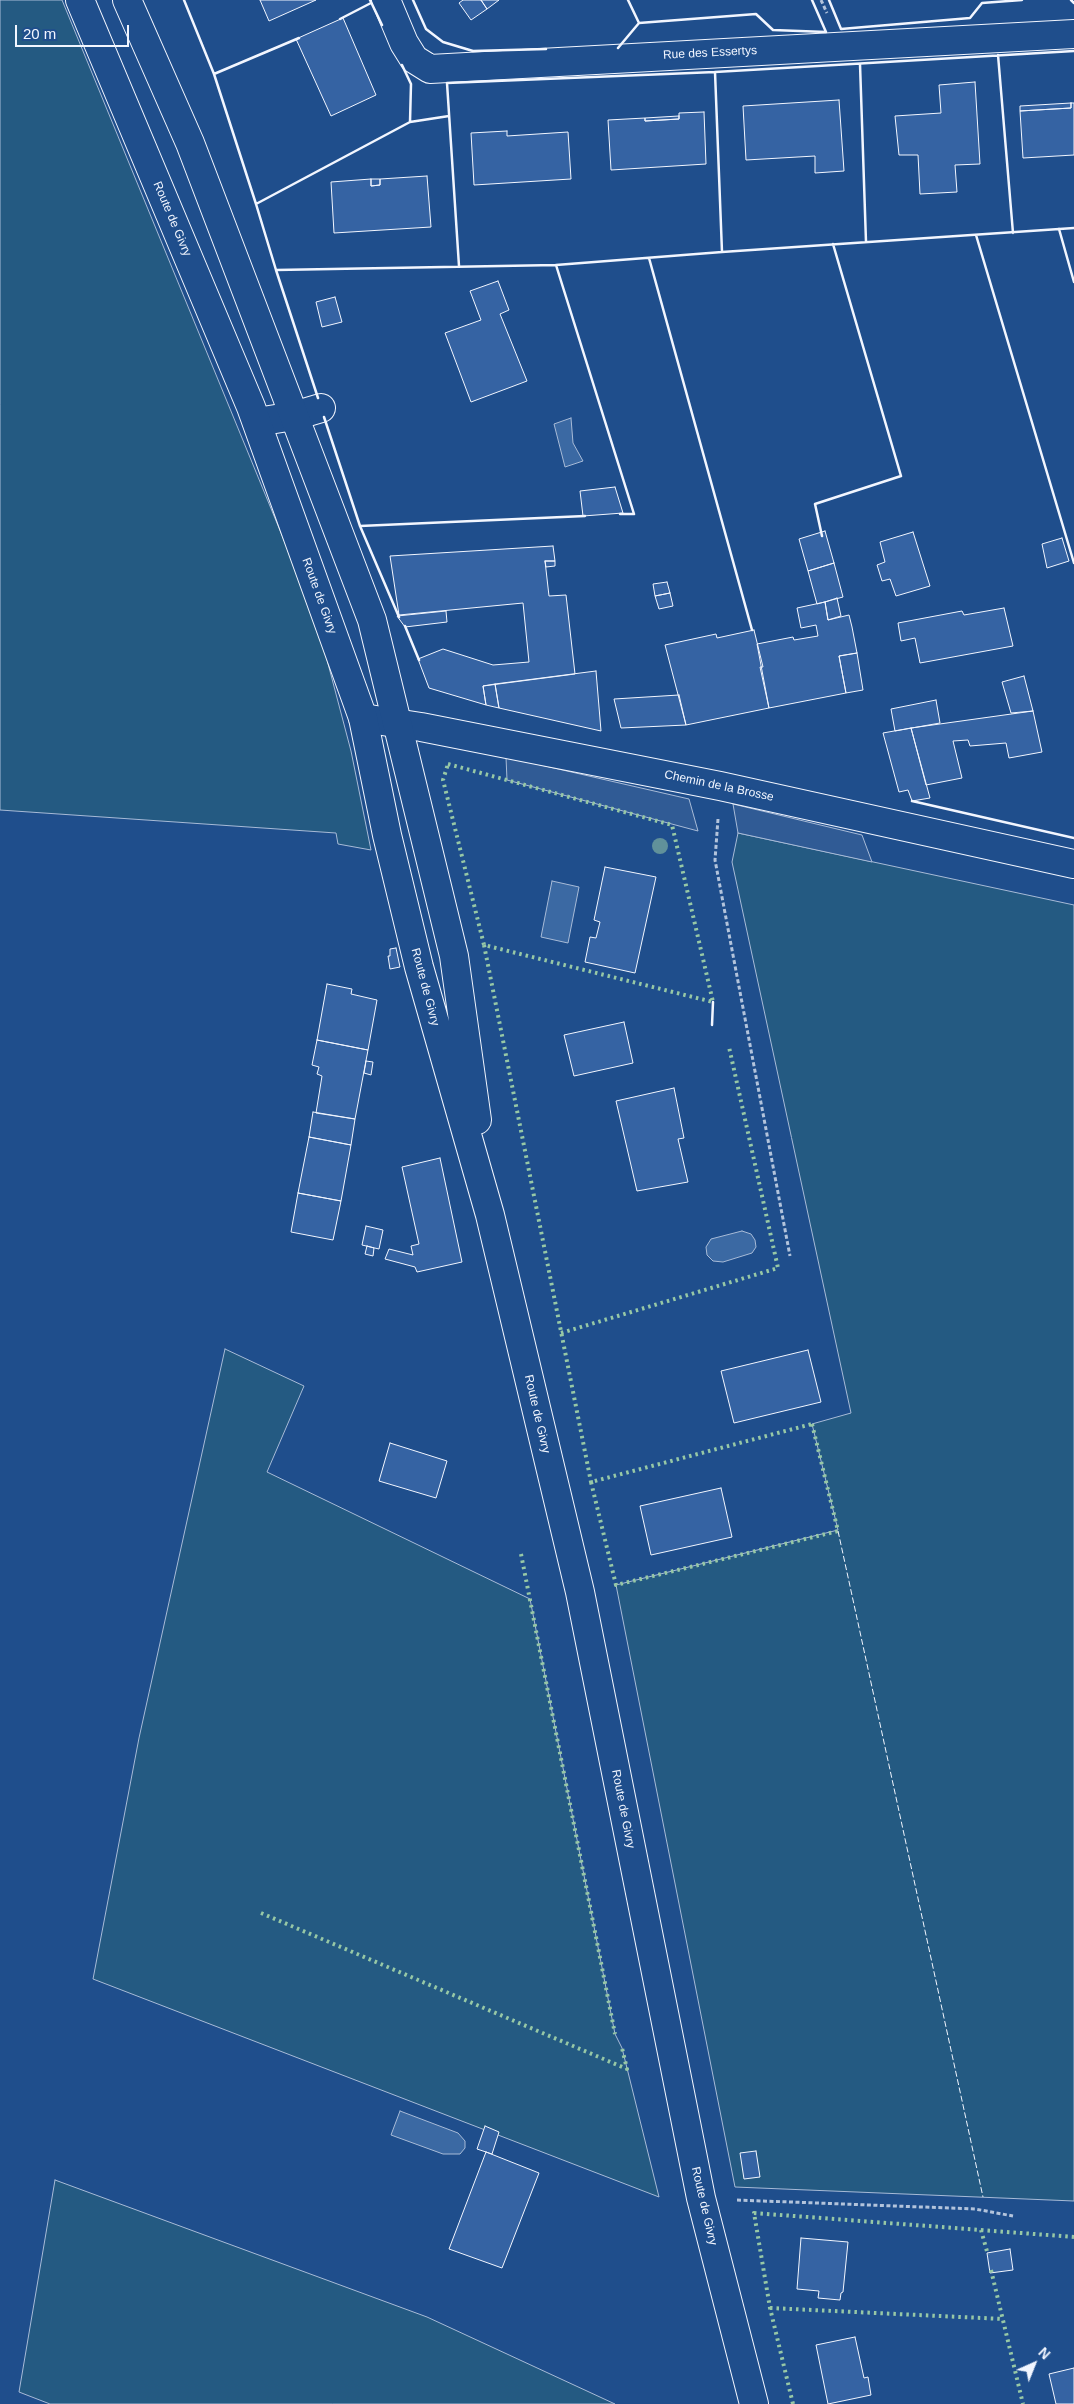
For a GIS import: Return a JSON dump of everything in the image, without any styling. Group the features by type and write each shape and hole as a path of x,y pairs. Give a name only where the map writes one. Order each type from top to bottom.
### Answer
{"main road":[{"name":"Route de Givry","path":"80,0 257,422 363,718 387,835 419,967 490,1215 580,1592 701,2198 754,2404"},
{"name":"Route de Givry","path":"126,0 190,143 372,620 399,724 454,956 490,1215"},
{"name":"Rue des Essertys","path":"386,0 404,43 414,60 430,69 1074,34"},
{"path":"257,422 294,416 321,408"},
{"name":"Chemin de la Brosse","path":"363,718 720,786 1074,864"}],"path":[{"path":"720,786 715,860 790,1256"},
{"path":"701,2198 975,2209 1013,2216"}],"shaded area":[{"path":"0,0 62,0 316,618 351,751 371,850 338,844 336,833 0,810"},
{"path":"571,418 573,443 583,461 565,467 554,424"},
{"path":"506,757 689,799 698,831 507,780"},
{"path":"733,804 862,835 872,862 738,833"},
{"path":"738,833 1074,905 1074,2201 735,2187 616,1585 838,1530 812,1424 851,1413 732,862"},
{"path":"552,881 579,887 568,943 541,937"},
{"path":"742,1231 751,1234 755,1240 756,1247 752,1253 723,1262 713,1261 707,1255 706,1247 711,1239"},
{"path":"225,1349 304,1386 267,1472 530,1599 615,2034 622,2048 659,2197 93,1979 139,1738"},
{"path":"400,2111 458,2133 465,2141 465,2148 460,2154 443,2154 391,2135"},
{"path":"55,2180 427,2317 615,2404 50,2404 19,2392"}],"building":[{"path":"260,0 316,0 269,21"},
{"path":"463,0 481,0 487,9 471,20 459,3"},
{"path":"481,0 499,0 487,9"},
{"path":"343,18 376,95 331,116 296,39"},
{"path":"975,82 980,164 955,165 957,192 920,194 918,155 899,155 895,116 941,113 939,85"},
{"path":"839,100 844,171 815,173 815,156 746,160 743,106"},
{"path":"1071,103 1071,108 1020,111 1020,106"},
{"path":"1071,103 1074,103 1074,155 1023,158 1020,111 1071,108"},
{"path":"704,112 706,164 611,170 608,120 645,118 645,121 679,119 679,113"},
{"path":"679,116 679,119 645,121 645,118"},
{"path":"507,131 507,136 568,132 571,179 474,185 471,133"},
{"path":"427,176 431,227 334,233 331,182 371,179 371,186 380,185 380,179"},
{"path":"371,179 380,179 380,185 371,186"},
{"path":"498,281 509,310 500,314 527,381 471,402 445,333 481,320 470,291"},
{"path":"335,297 342,322 322,327 316,302"},
{"path":"615,487 623,513 583,516 580,491"},
{"path":"825,531 834,563 808,571 799,539"},
{"path":"913,532 930,586 896,596 890,579 882,581 877,565 885,562 880,542"},
{"path":"1062,538 1069,561 1047,568 1042,544"},
{"path":"553,546 555,561 545,561 549,596 566,595 575,674 483,686 486,705 429,688 418,659 443,649 493,665 529,662 523,603 399,615 390,556"},
{"path":"545,561 555,561 555,566 546,567"},
{"path":"834,563 843,597 817,604 808,571"},
{"path":"667,582 670,593 655,596 653,584"},
{"path":"670,593 673,606 659,609 655,596"},
{"path":"837,598 841,616 828,620 825,602"},
{"path":"825,602 828,620 849,615 852,627 857,653 839,656 846,693 769,708 757,644 793,637 794,640 818,636 816,625 801,628 797,608"},
{"path":"1004,608 1013,646 920,663 915,638 901,641 898,623 962,611 964,615"},
{"path":"446,611 447,622 405,627 397,616"},
{"path":"754,630 763,667 760,667 769,708 686,725 665,645 716,634 717,638"},
{"path":"857,653 863,690 846,693 839,656"},
{"path":"596,671 601,731 499,708 495,684"},
{"path":"1024,676 1033,711 1011,713 1002,682"},
{"path":"495,684 499,708 486,705 483,686"},
{"path":"679,695 686,725 621,728 614,699"},
{"path":"936,700 940,723 895,731 891,709"},
{"path":"1033,711 1042,752 1009,758 1006,743 970,746 968,740 953,741 962,778 926,785 911,728"},
{"path":"911,728 930,798 912,801 908,790 899,792 883,733"},
{"path":"605,867 656,877 635,973 585,962 590,937 596,938 600,922 594,920"},
{"path":"396,948 400,967 390,969 388,956 390,956 390,949"},
{"path":"327,984 352,989 351,994 377,1000 368,1050 317,1040"},
{"path":"624,1022 633,1063 574,1076 564,1035"},
{"path":"317,1040 368,1050 355,1119 316,1113 322,1076 317,1074 319,1067 312,1065"},
{"path":"366,1061 373,1062 371,1075 364,1073"},
{"path":"674,1088 684,1138 678,1139 688,1182 637,1191 616,1101"},
{"path":"313,1112 355,1119 351,1145 309,1137"},
{"path":"309,1137 351,1145 341,1201 298,1193"},
{"path":"440,1158 462,1262 417,1272 415,1267 385,1259 389,1249 413,1255 411,1246 419,1244 402,1167"},
{"path":"298,1193 341,1201 333,1240 291,1232"},
{"path":"366,1226 383,1230 379,1249 362,1245"},
{"path":"367,1246 374,1248 373,1256 365,1254"},
{"path":"808,1350 821,1402 734,1423 721,1371"},
{"path":"390,1443 447,1461 436,1498 379,1481"},
{"path":"721,1488 732,1537 651,1555 640,1506"},
{"path":"485,2126 499,2132 492,2154 477,2149"},
{"path":"756,2151 760,2177 744,2179 740,2153"},
{"path":"486,2152 539,2173 502,2268 449,2249"},
{"path":"801,2238 848,2242 843,2292 841,2293 840,2300 818,2298 819,2291 797,2289"},
{"path":"1010,2249 1013,2270 990,2273 987,2253"},
{"path":"855,2337 864,2378 868,2377 871,2395 828,2404 816,2345"},
{"path":"1074,2368 1074,2404 1056,2404 1049,2374"}],"hedge":[{"path":"448,764 672,825 713,1002 484,945 443,780 448,764"},
{"path":"484,945 591,1482"},
{"path":"561,1333 778,1268 729,1047"},
{"path":"812,1424 838,1531 616,1585 591,1482 812,1424"},
{"path":"521,1554 615,2034"},
{"path":"261,1913 627,2069 622,2048"},
{"path":"793,2404 770,2308 754,2213 981,2230 988,2255"},
{"path":"981,2230 1074,2237"},
{"path":"991,2270 1023,2404"},
{"path":"770,2308 1003,2319"}],"fence":[{"path":"838,1531 983,2197"}],"wall":[{"path":"184,0 214,74 299,38"},
{"path":"370,0 382,25"},
{"path":"413,0 426,29 443,42 473,51 546,49"},
{"path":"628,0 639,23"},
{"path":"618,48 639,23 756,14 773,30 826,32 812,0"},
{"path":"829,0 841,29 970,18 982,3 1022,0"},
{"path":"1071,0 1074,3"},
{"path":"340,19 371,3"},
{"path":"715,72 1074,51"},
{"path":"998,55 1013,233"},
{"path":"860,64 866,242"},
{"path":"402,65 411,84 410,122 256,204 276,270 556,265 634,514 620,514"},
{"path":"459,266 447,83 715,72 722,252 556,265"},
{"path":"214,74 256,204"},
{"path":"410,122 449,116"},
{"path":"722,252 1074,228"},
{"path":"1059,229 1074,282"},
{"path":"976,235 1074,563"},
{"path":"822,536 815,504 901,476 833,244"},
{"path":"649,258 752,630"},
{"path":"276,270 318,398"},
{"path":"324,417 360,526"},
{"path":"399,617 360,526 585,516"},
{"path":"405,626 419,660"},
{"path":"912,801 1074,838"},
{"path":"712,1025 713,1002"}]}
